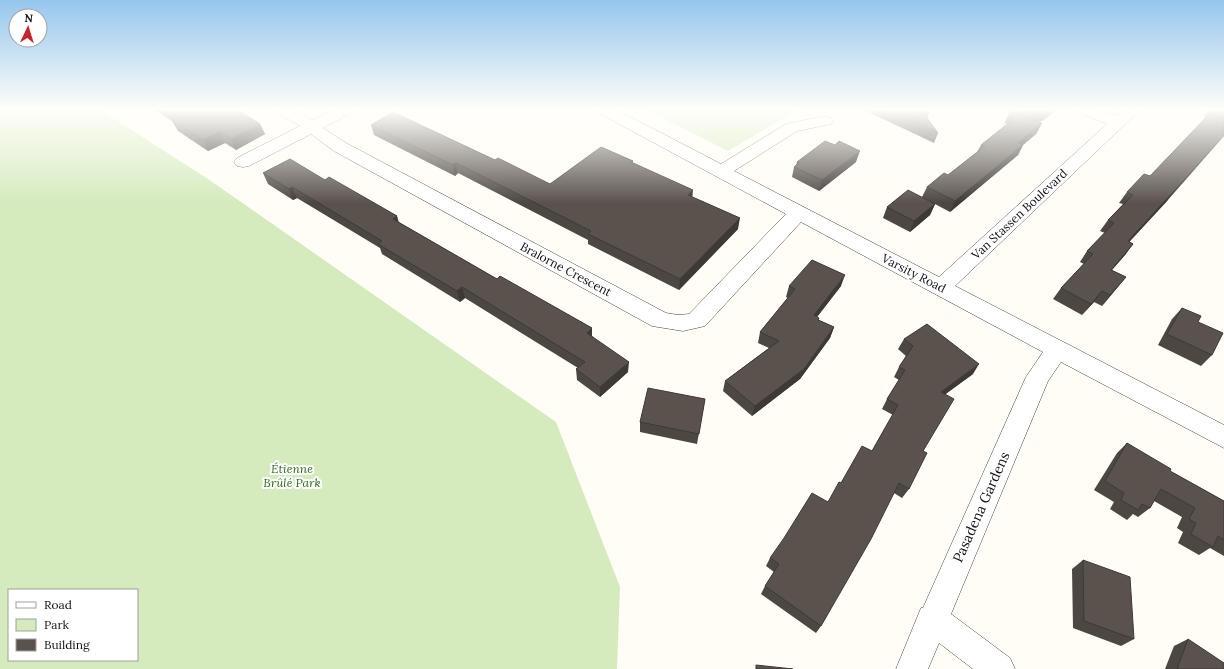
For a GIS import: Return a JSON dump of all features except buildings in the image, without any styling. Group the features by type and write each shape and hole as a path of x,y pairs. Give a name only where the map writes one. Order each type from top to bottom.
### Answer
{"street":[{"path":"243,162 285,140"},
{"name":"Bralorne Crescent","path":"330,140 382,170 655,317 676,324 690,323 697,320 798,213"},
{"name":"Varsity Road","path":"665,140 798,213 1224,437"},
{"path":"722,171 771,140"},
{"name":"Van Stassen Boulevard","path":"941,287 1099,140"},
{"name":"Pasadena Gardens","path":"912,669 932,619 1038,377 1058,350"},
{"path":"932,619 999,669"}],"green space":[{"name":"Étienne Brûlé Park","path":"0,140 148,140 208,179 556,422 620,587 617,669 0,669"},
{"path":"707,140 746,140 728,151"}]}
